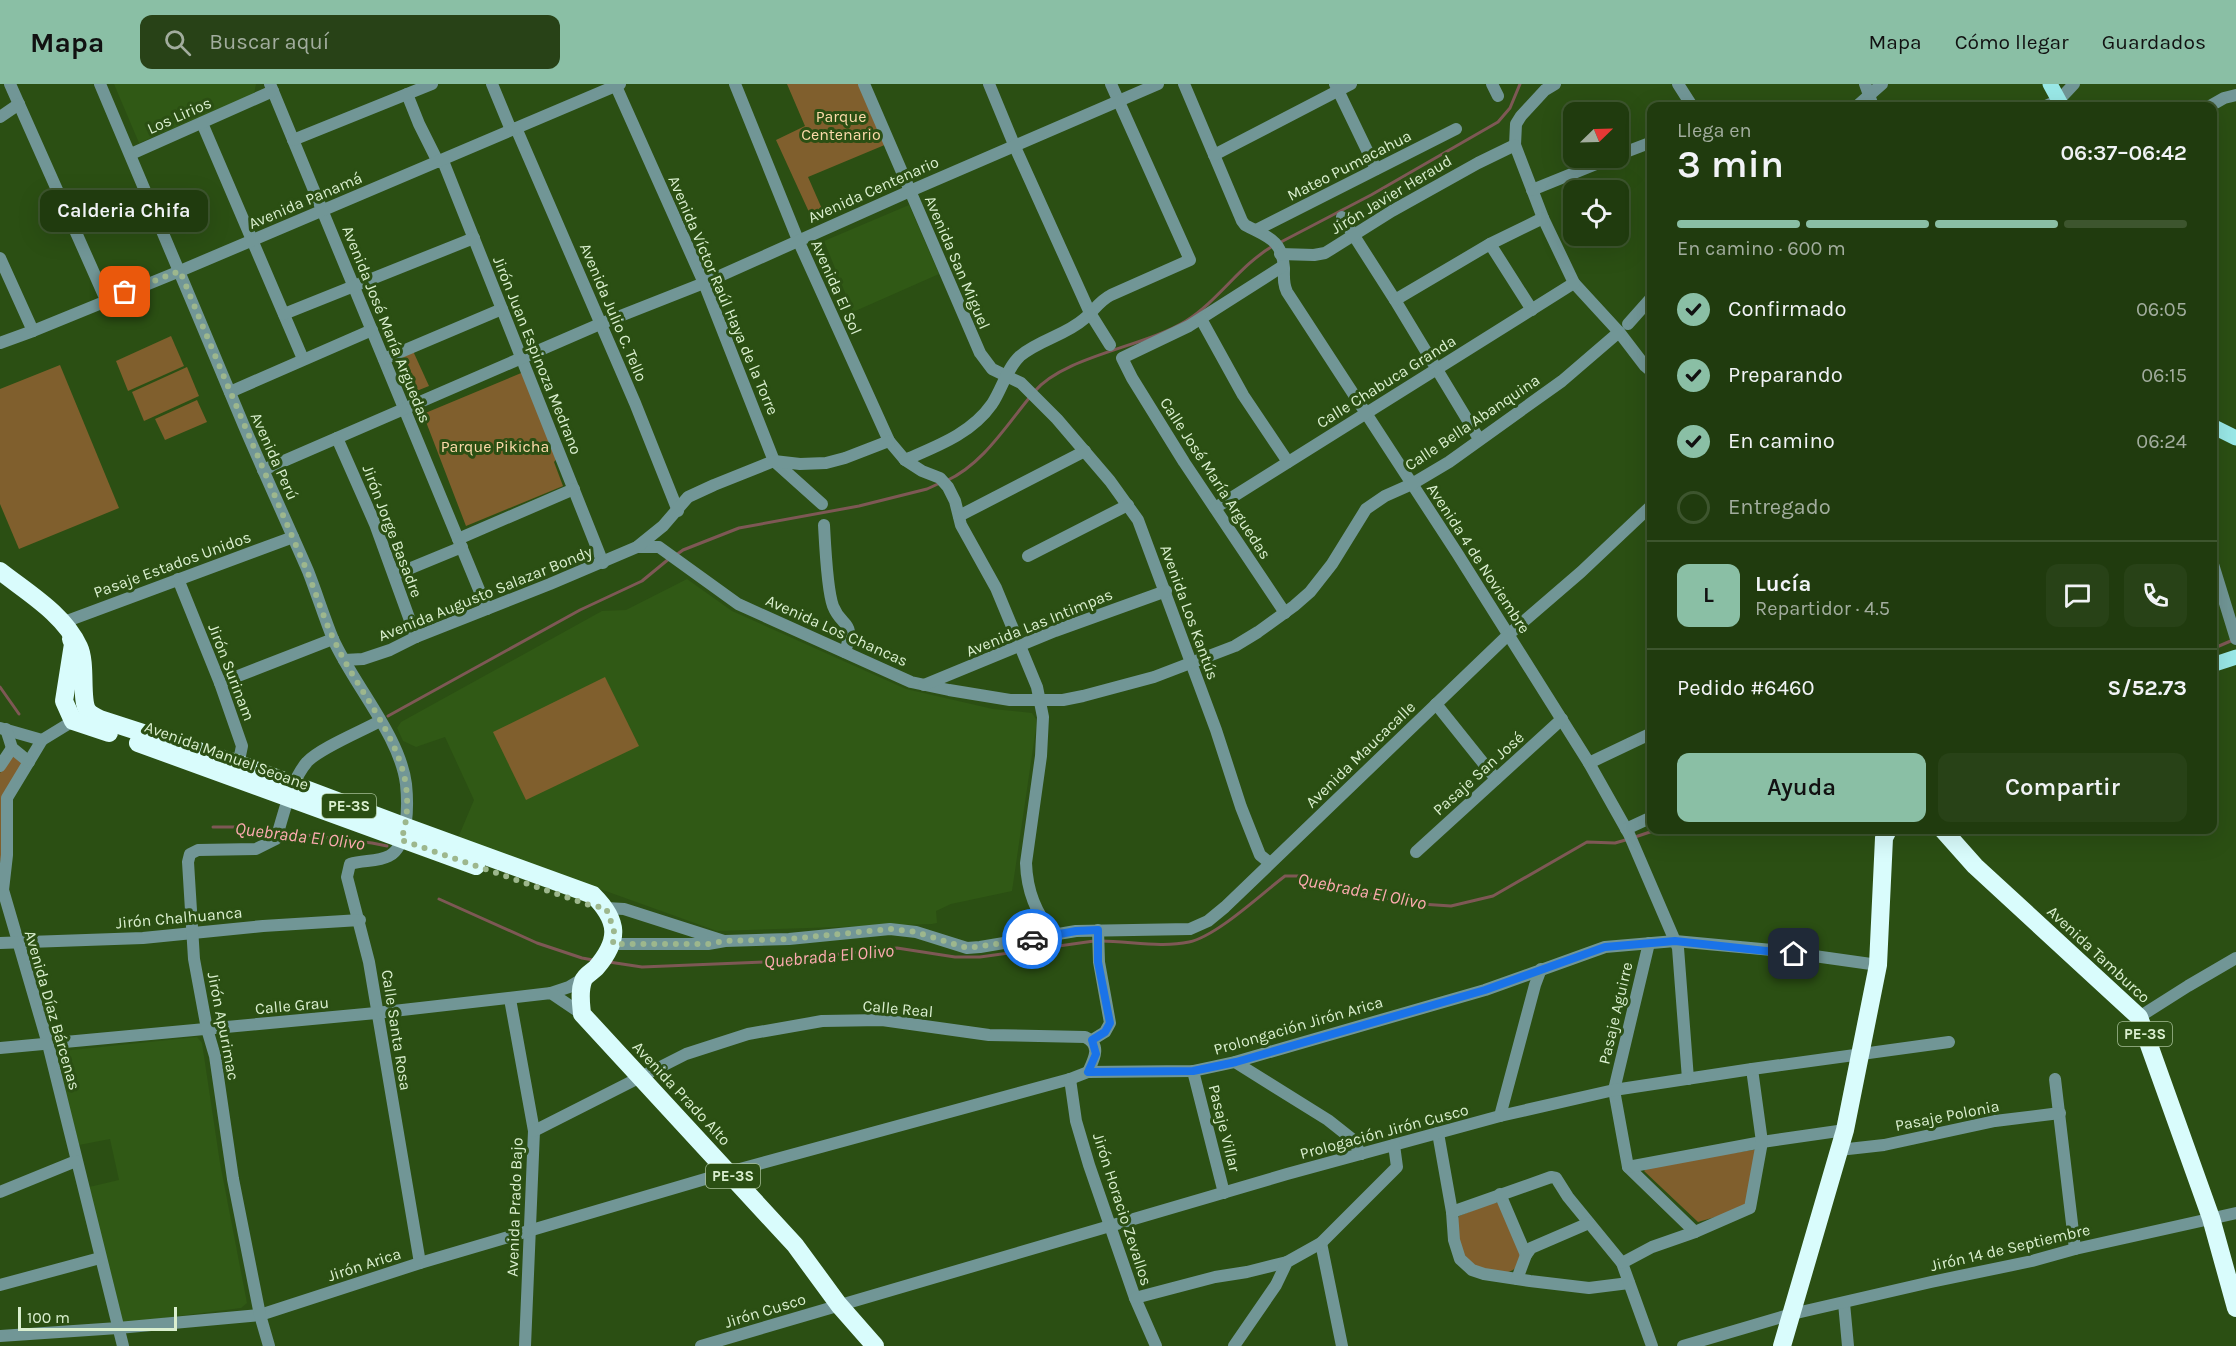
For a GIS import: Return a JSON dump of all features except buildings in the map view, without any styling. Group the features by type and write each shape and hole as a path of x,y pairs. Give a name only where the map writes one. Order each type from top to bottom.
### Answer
{"highway":[{"path":"0,571 66,624 81,650 85,667 85,703 81,716"},
{"name":"Avenida Manuel Seoane","path":"81,716 100,719 404,834 593,895 606,908"},
{"path":"1782,1346 1845,1130 1878,965 1886,834"},
{"name":"Avenida Tamburco","path":"1947,834 1976,866 2139,1017 2211,1218 2236,1308"},
{"path":"582,1014 580,996 588,975 610,949 614,930 606,908"},
{"name":"Avenida Prado Alto","path":"582,1014 795,1245 839,1305 875,1346"}],"main road":[{"path":"2050,84 2055,102"},
{"path":"2217,428 2236,438"},
{"path":"2217,663 2236,657"}],"street":[{"path":"10,84 106,300"},
{"name":"Avenida Perú","path":"100,84 293,537 333,639 380,721 403,770 407,800 404,834"},
{"path":"293,140 432,84"},
{"name":"Avenida Julio C. Tello","path":"492,84 600,324 678,511"},
{"name":"Avenida El Sol","path":"735,84 798,240 888,441 904,460 944,483 959,516"},
{"name":"Avenida San Miguel","path":"864,84 980,353 992,369 1006,378 1021,383 1031,393"},
{"path":"989,84 1090,313 1110,345"},
{"path":"904,460 947,442 987,412 1019,357 1075,325 1099,302 1111,295 1190,260 1111,84"},
{"name":"Avenida Centenario","path":"263,470 600,324 704,283 909,191 1158,84"},
{"path":"1184,84 1242,220 1256,230 1279,253 1201,319 1243,394 1288,462"},
{"path":"1214,155 1336,87 1351,84"},
{"path":"1492,84 1498,96"},
{"path":"1555,84 1545,90 1521,116 1516,124 1515,145 1543,218 1574,283 1624,328 1647,368"},
{"path":"1678,84 1689,102"},
{"path":"1869,96 1882,84"},
{"path":"2058,102 2074,84"},
{"name":"Avenida Panamá","path":"0,343 180,271 617,85"},
{"name":"Avenida Víctor Raúl Haya de la Torre","path":"617,85 704,283 774,461 822,504"},
{"path":"1336,87 1376,169"},
{"name":"Los Lirios","path":"131,154 202,123 271,88"},
{"name":"Avenida José María Arguedas","path":"271,88 487,609"},
{"name":"Jirón Juan Espinoza Medrano","path":"413,90 419,124 440,161 474,238 603,562"},
{"path":"2217,102 2236,94"},
{"path":"0,117 19,104"},
{"path":"202,123 303,359"},
{"name":"Mateo Pumacahua","path":"1256,230 1456,129"},
{"path":"1629,151 1647,144"},
{"name":"Jirón Javier Heraud","path":"1279,253 1314,255 1325,253 1459,173 1515,145"},
{"path":"1532,190 1586,168"},
{"path":"1342,217 1479,439"},
{"path":"1395,300 1490,244 1543,218"},
{"path":"284,314 474,238"},
{"path":"1490,244 1532,310"},
{"name":"Avenida 4 de Noviembre","path":"1279,253 1287,292 1562,719 1627,832 1678,948 1688,1079"},
{"path":"0,258 33,331"},
{"name":"Calle Chabuca Granda","path":"1215,508 1574,283"},
{"name":"Calle Bella Abanquina","path":"1041,701 1063,700 1116,689 1191,663 1245,640 1285,613 1310,592 1322,578 1366,509 1385,496 1412,484 1440,467 1562,381 1624,328 1647,303"},
{"path":"384,359 502,309"},
{"name":"Calle José María Arguedas","path":"1201,319 1122,358 1142,394 1285,613"},
{"path":"230,392 372,330"},
{"name":"Avenida Los Kantús","path":"1031,393 1085,451 1128,505 1143,532 1166,591 1248,826 1260,855 1270,863"},
{"name":"Jirón Jorge Basadre","path":"337,438 375,524 416,637"},
{"path":"774,461 800,464 826,463 888,441"},
{"path":"1053,934 1035,908 1026,879 1026,863 1041,756 1043,717 1041,701 996,588 972,548 959,516 1085,451"},
{"name":"Avenida Augusto Salazar Bondy","path":"344,660 353,661 370,657 636,547 678,511 682,502 688,497 774,461"},
{"path":"394,575 574,489"},
{"path":"1028,556 1128,505"},
{"name":"Avenida Maucacalle","path":"1053,934 1098,937 1179,931 1200,926 1225,908 1508,635 1647,514"},
{"path":"824,525 833,607 850,632 845,652"},
{"name":"Pasaje Estados Unidos","path":"66,624 178,579 293,537"},
{"name":"Avenida Los Chancas","path":"636,547 659,547 738,604 911,682 988,697 1041,701"},
{"path":"2217,577 2236,639"},
{"name":"Jirón Surinam","path":"178,579 220,683 242,747 236,771"},
{"name":"Avenida Las Intimpas","path":"924,685 1056,631 1166,591"},
{"path":"220,683 333,639"},
{"path":"1436,704 1496,778"},
{"name":"Avenida Díaz Bárcenas","path":"81,716 42,740 7,798 7,855 2,882 48,1044 123,1346"},
{"name":"Pasaje San José","path":"1416,852 1562,719"},
{"name":"Jirón Apurimac","path":"269,1346 260,1315 233,1179 215,1056 207,1029 191,934 188,862 190,854 198,850 256,849 276,839 291,792 311,759 380,721"},
{"path":"3,729 42,740"},
{"path":"3,729 12,748 29,762"},
{"path":"1589,763 1647,735"},
{"path":"0,766 12,748"},
{"path":"1627,832 1647,820"},
{"name":"Calle Santa Rosa","path":"404,834 392,855 378,860 350,864 347,877 360,920 369,962 420,1263"},
{"name":"Avenida Manuel Seoane","path":"606,908 624,909 725,941"},
{"name":"Jirón Chalhuanca","path":"0,943 18,944 191,934 360,920"},
{"name":"Avenida Manuel Seoane","path":"610,949 789,939 890,929 916,932 967,948 1053,934"},
{"path":"1088,1072 1096,1054 1092,1040 1105,1032 1110,1023 1098,962 1098,937"},
{"name":"Prolongación Jirón Arica","path":"729,1172 1070,1079 1088,1072 1193,1071 1236,1062 1485,990 1605,947 1675,941 1878,965"},
{"name":"Pasaje Aguirre","path":"1614,1090 1649,942"},
{"path":"2139,1017 2236,958"},
{"path":"1500,1116 1541,969"},
{"name":"Calle Grau","path":"0,1048 510,999 551,993 569,987 588,975"},
{"path":"551,993 582,1014"},
{"name":"Avenida Prado Bajo","path":"510,999 534,1131 525,1346"},
{"name":"Calle Real","path":"534,1131 686,1054 748,1034 822,1022 882,1020 989,1035 1064,1035 1092,1040"},
{"name":"Prologación Jirón Cusco","path":"839,1305 1224,1193 1500,1116 1614,1090 1949,1042"},
{"path":"1236,1062 1328,1120 1352,1139 1361,1154"},
{"path":"1622,1263 1652,1247 1695,1232 1750,1208 1762,1142 1752,1069"},
{"name":"Pasaje Villar","path":"1193,1071 1224,1193"},
{"name":"Jirón Horacio Zevallos","path":"1070,1079 1076,1122 1135,1298 1156,1346"},
{"path":"2055,1080 2075,1249"},
{"path":"1614,1090 1628,1167 1695,1232"},
{"name":"Pasaje Polonia","path":"1839,1150 1884,1145 1995,1121 2060,1113"},
{"path":"1628,1167 1762,1142 1845,1130"},
{"path":"1438,1133 1452,1212 1454,1240 1460,1259 1472,1270 1517,1279 1589,1288 1629,1283"},
{"path":"1135,1298 1215,1277 1287,1262 1321,1243 1397,1167 1394,1145"},
{"path":"0,1192 76,1161"},
{"name":"Jirón Arica","path":"0,1336 260,1315 420,1263 729,1172"},
{"path":"1452,1212 1551,1177 1556,1178 1568,1197 1622,1263 1652,1346"},
{"path":"1500,1194 1526,1255"},
{"name":"Jirón 14 de Septiembre","path":"1683,1346 1792,1314 2236,1213"},
{"path":"1517,1279 1526,1255 1539,1244 1589,1223"},
{"path":"1321,1243 1342,1346"},
{"path":"0,1285 100,1258"},
{"path":"1234,1346 1276,1285 1287,1262"},
{"path":"1844,1303 1848,1346"},
{"name":"Jirón Cusco","path":"701,1346 723,1343 839,1305"}],"shaded area":[{"path":"114,84 256,84 254,94 139,143"},
{"path":"909,205 939,274 853,312 824,241"},
{"path":"687,579 732,611 906,689 993,709 1032,713 1036,719 1036,728 1012,891 951,904 936,911 937,923 932,924 717,931 458,838 474,800 445,737 416,747 403,741 397,728 401,722 602,611 626,610"},
{"path":"197,1037 202,1043 220,1163 247,1303 241,1308 124,1323 119,1314 89,1187 119,1180 110,1139 79,1145 56,1059 62,1051"}],"green space":[{"name":"Parque Centenario","path":"787,84 860,84 887,144 808,177 826,218 814,223 776,140 805,126"},
{"path":"171,336 184,366 128,391 116,361"},
{"path":"413,351 429,386 414,392 410,391 398,361 399,357"},
{"path":"60,365 119,508 19,549 0,504 0,389"},
{"path":"187,367 199,396 144,421 132,392"},
{"name":"Parque Pikicha","path":"526,371 558,457 554,462 563,486 466,526 423,414"},
{"path":"197,400 207,422 165,440 155,419"},
{"path":"605,677 639,746 526,800 493,732"},
{"path":"14,754 24,762 10,785 0,867 0,773"},
{"path":"1759,1149 1750,1207 1698,1222 1644,1171 1649,1166"},
{"path":"1494,1202 1501,1204 1521,1253 1519,1264 1505,1273 1482,1270 1462,1256 1456,1222 1459,1216"}],"waterway":[{"path":"1279,243 1371,195 1498,122 1510,108 1520,84"},
{"path":"1034,392 1064,369 1149,338 1186,321 1198,313 1250,263 1273,246"},
{"path":"946,481 959,474 982,455 1030,397"},
{"path":"676,555 683,550 739,528 859,506 927,489 940,483"},
{"path":"388,716 580,610 642,581 670,558"},
{"name":"Quebrada El Olivo","path":"2217,647 2233,640"},
{"name":"Quebrada El Olivo","path":"0,687 19,714"},
{"name":"Quebrada El Olivo","path":"213,827 242,827 276,831"},
{"name":"Quebrada El Olivo","path":"282,832 387,846"},
{"name":"Quebrada El Olivo","path":"1635,837 1647,833"},
{"name":"Quebrada El Olivo","path":"1101,941 1145,944 1189,942 1212,932 1285,876 1299,876 1406,903 1451,906 1493,896 1587,842 1615,843 1629,839"},
{"name":"Quebrada El Olivo","path":"439,899 537,943 593,960"},
{"name":"Quebrada El Olivo","path":"609,962 642,967 766,962 897,948 955,957 980,957 1094,941"}],"way so far":[{"path":"125,292 180,271 244,426 309,573 333,639 399,758 406,784 407,800 406,827 401,840 589,905 606,908 614,930 613,944 708,944 890,929 916,932 967,948 1032,939"}],"place":[{"name":"Calderia Chifa","path":"125,292"}],"route":[{"path":"1032,939 1053,934 1098,930 1098,962 1110,1023 1109,1029 1092,1040 1096,1054 1088,1072 1193,1071 1236,1062 1485,990 1605,947 1675,941 1794,954"}]}
